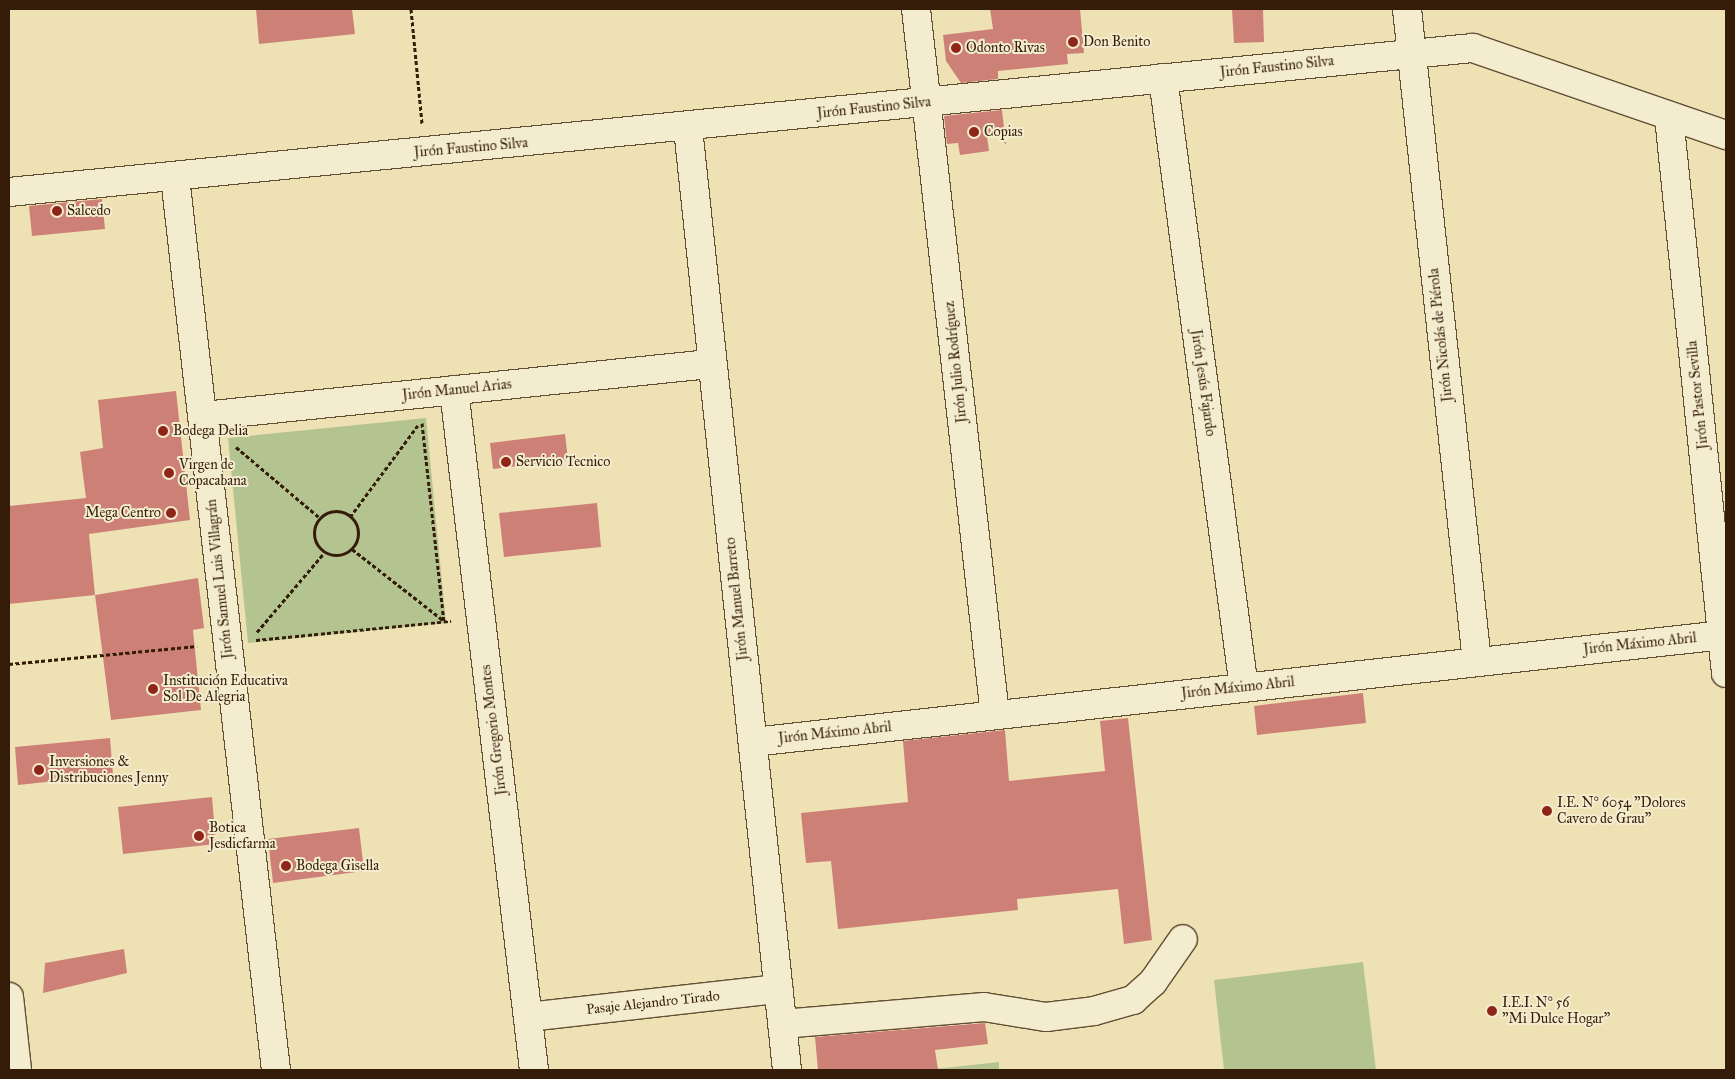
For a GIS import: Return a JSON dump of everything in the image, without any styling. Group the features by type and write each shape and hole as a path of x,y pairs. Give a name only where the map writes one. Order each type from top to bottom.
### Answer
{"street":[{"name":"Jirón Julio Rodríguez","path":"916,9 995,715"},
{"name":"Jirón Nicolás de Piérola","path":"1407,9 1410,53 1477,662"},
{"name":"Jirón Faustino Silva","path":"9,192 688,128 1163,78 1473,48 1669,117 1726,135"},
{"name":"Jirón Jesús Fajardo","path":"1163,78 1244,688"},
{"name":"Jirón Pastor Sevilla","path":"1669,117 1726,673"},
{"name":"Jirón Manuel Barreto","path":"688,128 710,364 753,742 787,1070"},
{"name":"Jirón Samuel Luis Villagrán","path":"175,177 276,1070"},
{"name":"Jirón Manuel Arias","path":"203,416 710,364"},
{"name":"Jirón Gregorio Montes","path":"454,390 534,1070"},
{"name":"Jirón Máximo Abril","path":"753,742 1722,635"},
{"path":"782,1024 984,1007 1046,1017 1094,1011 1133,1000 1153,982 1183,939"},
{"name":"Pasaje Alejandro Tirado","path":"528,1017 778,988"},
{"path":"9,997 17,1070"}],"path":[{"path":"411,9 425,152"},
{"path":"203,416 320,518"},
{"path":"350,517 421,419"},
{"path":"412,420 421,419"},
{"path":"352,549 444,621 421,419"},
{"path":"320,518 338,511 350,517 358,530 352,549 344,554 324,552"},
{"path":"320,518 314,536 324,552"},
{"path":"250,640 324,552"}],"green space":[{"path":"426,418 446,623 248,643 228,438"},
{"path":"1363,962 1376,1070 1224,1070 1214,980"},
{"path":"999,1062 999,1070 926,1070"}],"building":[{"path":"256,9 352,9 355,34 259,44"},
{"path":"990,9 1080,9 1084,53 1067,54 1068,64 998,71 998,79 961,83 946,61 943,35 993,29"},
{"path":"1232,9 1263,9 1264,42 1234,43"},
{"path":"1002,110 1006,145 999,135 987,136 989,151 960,155 958,143 947,144 944,116"},
{"path":"102,199 105,229 32,236 29,206"},
{"path":"176,391 190,520 89,534 95,595 9,604 9,506 86,498 80,452 103,448 98,400"},
{"path":"565,434 568,460 493,469 490,443"},
{"path":"597,503 601,547 504,557 499,513"},
{"path":"198,578 204,628 193,630 201,710 111,720 95,595"},
{"path":"1363,693 1366,723 1257,735 1254,706"},
{"path":"1128,718 1152,940 1124,944 1118,889 1017,899 1018,910 838,929 831,861 806,863 801,813 908,802 903,741 1005,730 1009,781 1105,771 1100,721"},
{"path":"110,738 113,775 18,785 15,747"},
{"path":"212,797 216,844 123,854 118,807"},
{"path":"359,828 364,871 273,883 268,839"},
{"path":"124,949 127,973 43,993 45,963"},
{"path":"985,1023 988,1044 935,1050 938,1070 818,1070 815,1037"}],"place":[{"name":"Don Benito","path":"1073,42"},
{"name":"Odonto Rivas","path":"956,48"},
{"name":"Copias","path":"974,132"},
{"name":"Salcedo","path":"57,211"},
{"name":"Bodega Delia","path":"163,431"},
{"name":"Servicio Tecnico","path":"506,462"},
{"name":"Virgen de Copacabana","path":"169,473"},
{"name":"Mega Centro","path":"171,513"},
{"name":"Institución Educativa Sol De Alegria","path":"153,689"},
{"name":"Inversiones & Distribuciones Jenny","path":"39,770"},
{"name":"I.E. N° 6054 \"Dolores Cavero de Grau\"","path":"1547,811"},
{"name":"Botica Jesdicfarma","path":"199,836"},
{"name":"Bodega Gisella","path":"286,866"},
{"name":"I.E.I. N° 56 \"Mi Dulce Hogar\"","path":"1492,1011"}]}
